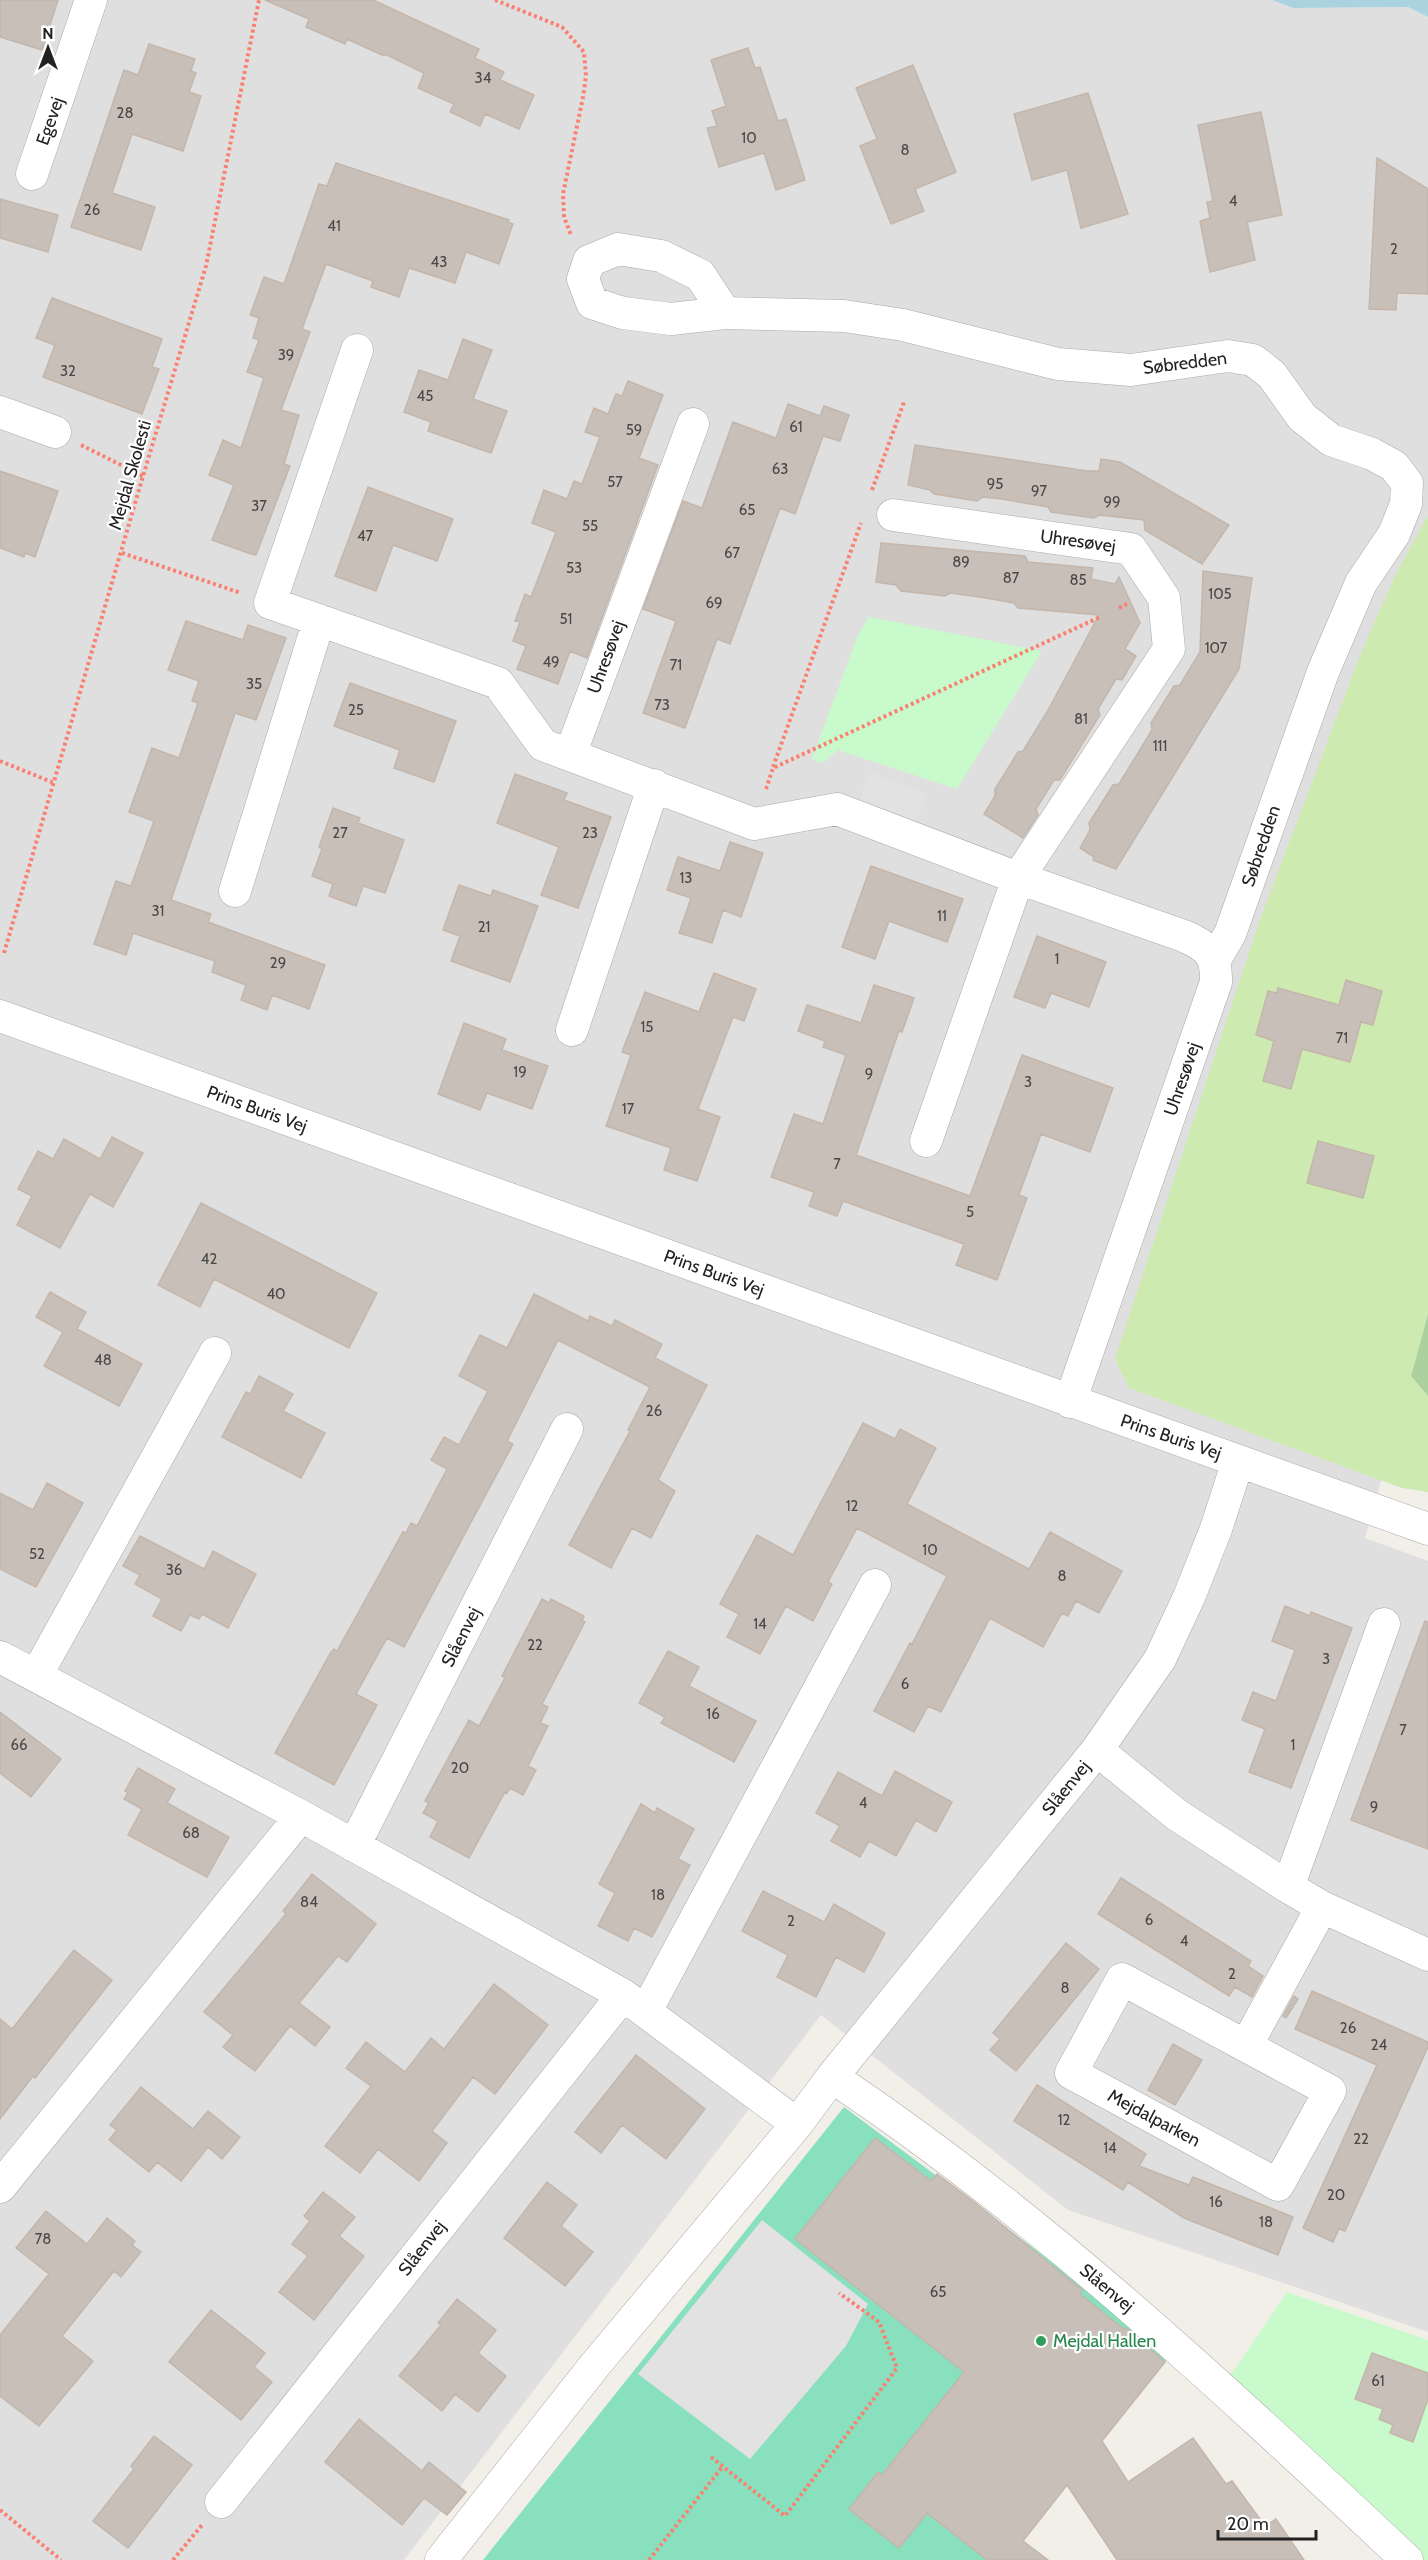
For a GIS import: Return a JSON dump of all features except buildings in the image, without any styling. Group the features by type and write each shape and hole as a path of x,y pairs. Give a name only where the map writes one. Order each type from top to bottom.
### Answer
{"street":[{"name":"Egevej","path":"32,174 91,0"},
{"path":"589,261 618,249 661,256 700,275 725,313"},
{"name":"Søbredden","path":"589,261 583,279 592,303 623,314 671,319 725,313 844,316 903,325 1058,364 1089,367 1131,370 1228,356 1253,360 1272,375 1302,417 1331,440 1372,454 1394,466 1407,483 1406,504 1394,534 1361,583 1323,672 1230,934 1214,961"},
{"path":"357,350 270,603 498,684 543,745 754,824 837,809 1018,878 1184,936 1202,944 1214,961"},
{"path":"0,412 55,432"},
{"name":"Uhresøvej","path":"570,754 693,424"},
{"name":"Uhresøvej","path":"875,510 1131,549 1164,598 1169,649 1018,878 926,1141"},
{"path":"235,891 318,620"},
{"path":"572,1030 654,785"},
{"name":"Uhresøvej","path":"1070,1402 1216,982 1214,961"},
{"name":"Prins Buris Vej","path":"0,1016 1428,1529"},
{"path":"36,1676 214,1353"},
{"name":"Slåenvej","path":"354,1846 567,1429"},
{"name":"Slåenvej","path":"441,2560 595,2365 797,2124 832,2077 1097,1750 1160,1659 1189,1597 1216,1529 1238,1461"},
{"name":"Slåenvej","path":"222,2502 634,2003 875,1585"},
{"path":"1288,1887 1384,1624"},
{"path":"0,1657 301,1816 634,2003 797,2124"},
{"path":"1097,1750 1177,1815 1288,1887 1322,1906 1428,1955"},
{"path":"0,2187 301,1816"},
{"path":"1246,2046 1322,1906"},
{"name":"Mejdalparken","path":"1122,1979 1246,2046 1330,2091 1278,2185 1071,2073 1122,1979"},
{"name":"Slåenvej","path":"832,2077 919,2137 999,2198 1161,2333 1396,2555"}],"path":[{"name":"Mejdal Skolesti","path":"4,953 122,553 142,476 206,266 259,0"},
{"path":"495,0 562,27 584,52 586,76 583,98 563,194 564,217 568,231 589,261"},
{"path":"754,824 773,768 875,510 904,402"},
{"path":"55,432 142,476"},
{"path":"122,553 270,603"},
{"path":"773,768 1100,617"},
{"path":"0,761 54,783"},
{"path":"711,2457 785,2516 897,2368 879,2322 839,2293"},
{"path":"649,2560 723,2466"},
{"path":"173,2560 222,2502"},
{"path":"0,2510 61,2560"}],"shaded area":[{"path":"0,0 1272,0 1293,8 1408,7 1428,17 1428,523 1273,885 1428,971 1428,1314 1365,1538 1428,1561 1428,2332 1068,2210 821,2015 404,2560 0,2560"},
{"path":"870,772 927,794 916,823 859,803"},
{"path":"762,2220 868,2304 846,2346 750,2459 638,2374"}],"green space":[{"path":"1428,515 1428,1314 1411,1376 1428,1396 1428,1492 1402,1488 1129,1388 1115,1359 1258,925 1361,653 1396,574"},
{"path":"869,617 1042,651 957,789 838,750 822,763 812,759 858,635"},
{"path":"1428,1314 1428,1396 1411,1376"},
{"path":"844,2107 1173,2352 1007,2560 483,2560"},
{"path":"1287,2292 1428,2340 1428,2560 1419,2560 1225,2377 1235,2369"}],"water":[{"path":"1272,0 1428,0 1428,17 1408,7 1293,8"}],"place":[{"name":"Mejdal Hallen","path":"1041,2341"}]}
